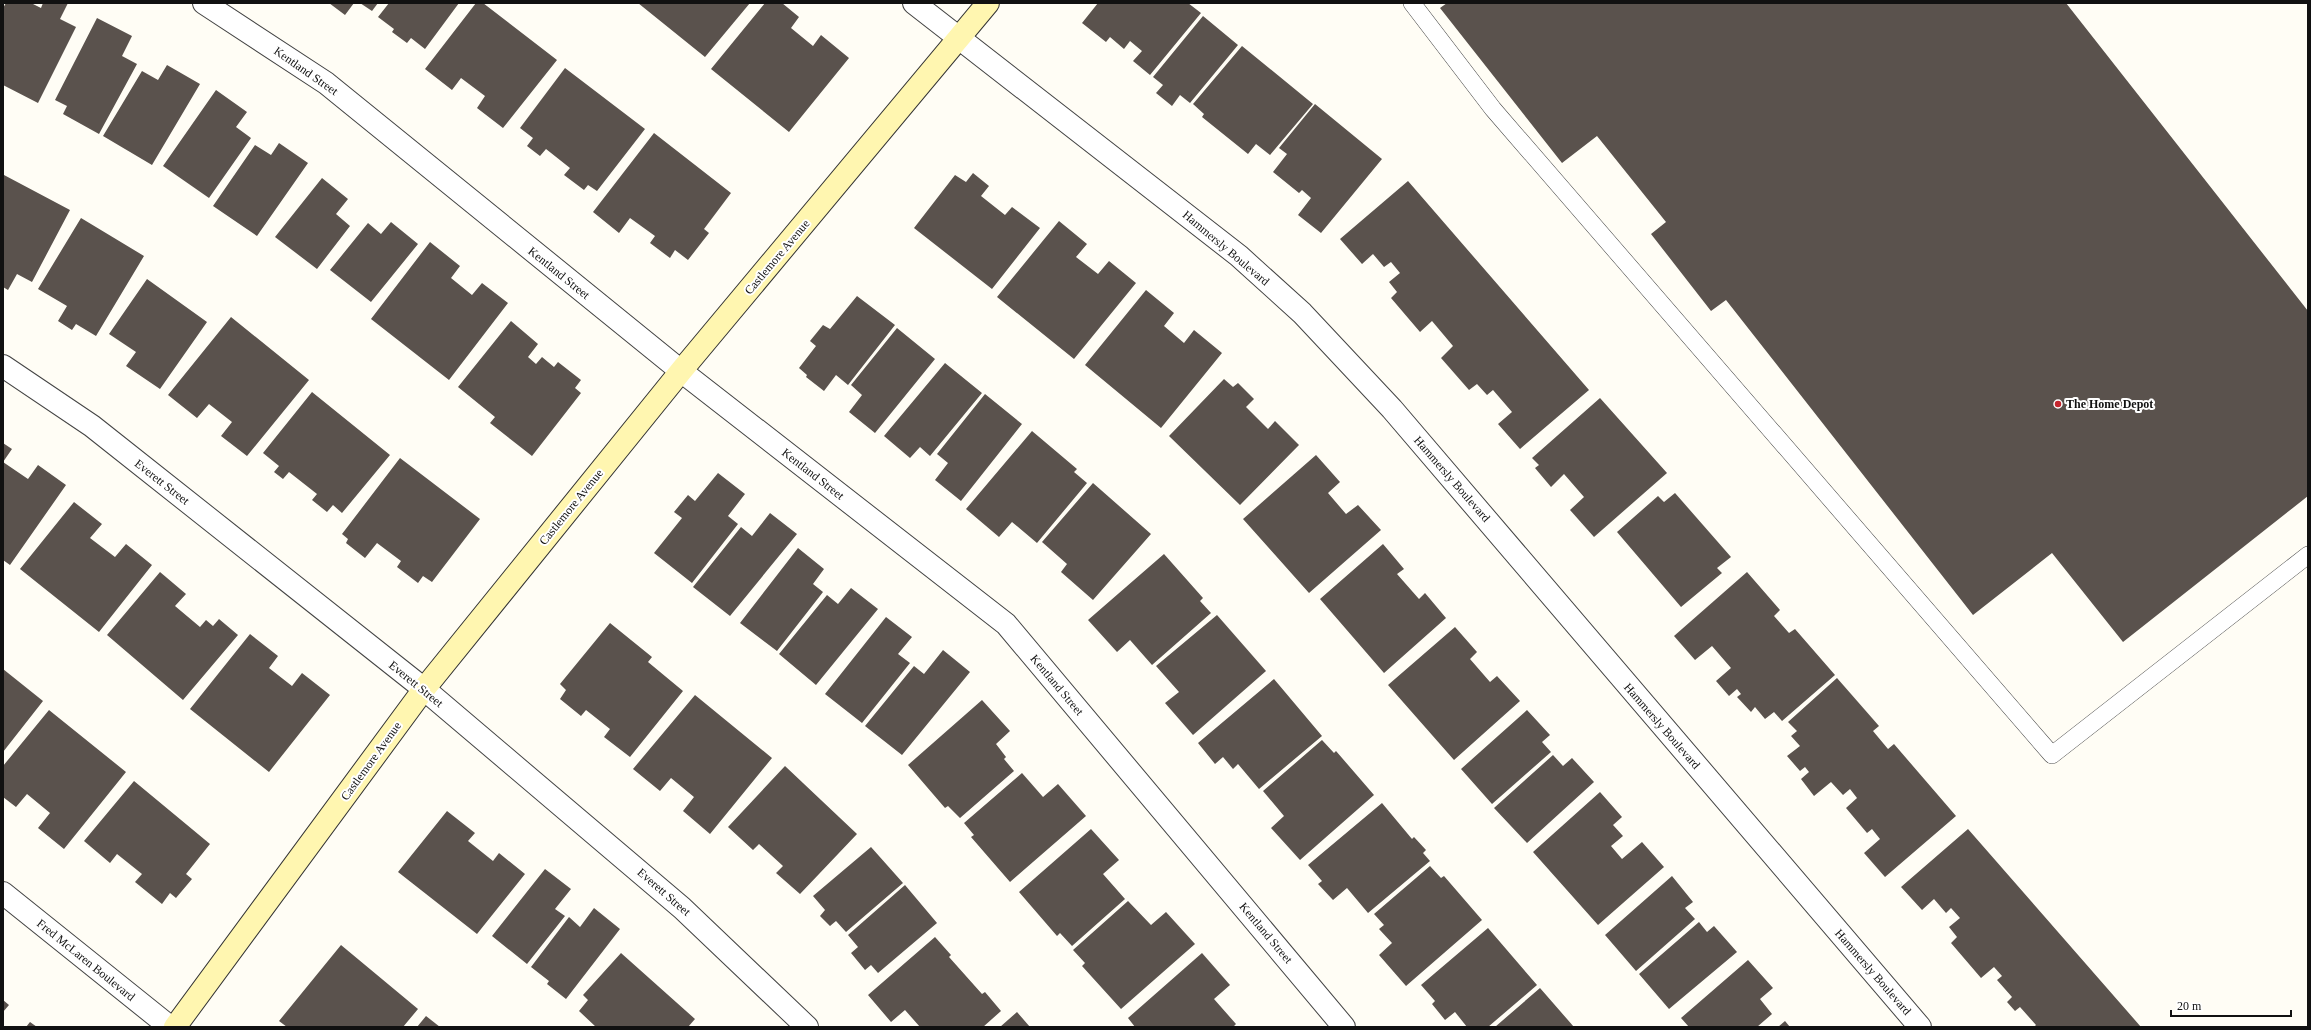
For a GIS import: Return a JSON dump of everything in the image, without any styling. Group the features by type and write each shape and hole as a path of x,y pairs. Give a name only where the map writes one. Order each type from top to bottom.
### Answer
{"street":[{"name":"Kentland Street","path":"204,3 326,83 680,371 1006,624 1344,1027"},
{"name":"Hammersly Boulevard","path":"914,3 960,37 1239,256 1302,313 1397,415 1920,1027"},
{"name":"Castlemore Avenue","path":"175,1027 424,689 680,371 988,3"},
{"name":"Everett Street","path":"3,366 92,426 424,689 682,908 807,1027"},
{"name":"Fred McLaren Boulevard","path":"3,893 170,1027"}],"lane":[{"path":"1412,3 1493,109 2052,755 2308,555"}],"building":[{"path":"6,3 31,3 41,8 43,3 68,3 60,19 76,27 38,103 3,85 3,8"},
{"path":"329,3 354,3 345,15"},
{"path":"360,3 378,3 372,11"},
{"path":"389,3 459,3 425,49 411,38 407,43 392,32 394,29 378,17"},
{"path":"476,3 483,3 557,60 503,128 477,108 485,96 461,78 452,90 425,69"},
{"path":"638,3 750,3 705,57"},
{"path":"765,3 782,3 799,17 791,28 813,46 821,35 849,58 789,132 711,69"},
{"path":"1098,3 1188,3 1201,13 1150,75 1133,61 1142,51 1130,41 1124,49 1110,37 1106,42 1082,23"},
{"name":"The Home Depot","path":"1447,3 2066,3 2308,311 2308,496 2123,642 2052,553 1973,615 1726,300 1711,311 1651,234 1666,222 1597,136 1562,163 1440,8"},
{"path":"1203,16 1238,45 1190,103 1180,95 1172,106 1156,93 1163,85 1153,77"},
{"path":"97,18 132,36 122,56 137,64 99,134 63,114 67,106 55,100"},
{"path":"1242,46 1313,104 1270,155 1256,144 1248,154 1202,117 1204,114 1193,104"},
{"path":"167,65 200,84 152,165 103,136 142,71 158,80"},
{"path":"565,68 645,129 597,191 588,185 584,190 564,175 570,168 546,149 540,156 527,146 533,138 520,128"},
{"path":"216,90 247,112 236,127 251,138 209,198 163,166"},
{"path":"1315,104 1382,159 1321,233 1298,215 1311,198 1302,190 1299,193 1273,172 1287,154 1279,148"},
{"path":"654,133 731,193 704,229 709,233 688,260 675,250 670,258 650,243 655,236 630,218 619,233 593,212"},
{"path":"279,143 308,163 257,236 213,206 255,145 271,155"},
{"path":"973,173 989,186 981,196 1005,215 1012,207 1040,228 992,289 914,228 955,175 966,182"},
{"path":"4,175 70,210 32,282 17,274 8,290 3,287"},
{"path":"322,178 348,199 336,214 350,226 317,269 275,237"},
{"path":"1408,181 1589,390 1520,449 1498,424 1512,412 1493,390 1487,395 1477,384 1469,390 1441,358 1453,346 1432,321 1420,332 1391,298 1397,292 1389,282 1400,273 1391,262 1384,267 1373,254 1362,264 1340,239"},
{"path":"81,218 144,256 96,336 76,324 72,330 58,321 67,306 38,289"},
{"path":"1059,221 1087,244 1076,257 1098,274 1109,261 1136,283 1074,359 997,297"},
{"path":"391,222 418,244 371,302 330,270 368,223 381,234"},
{"path":"430,242 460,266 451,278 472,295 482,283 508,303 449,380 371,319"},
{"path":"147,279 207,322 160,389 126,366 136,352 109,334"},
{"path":"1146,290 1174,313 1164,326 1184,343 1194,330 1222,353 1161,428 1085,365"},
{"path":"857,296 895,325 848,385 836,375 824,391 806,377 807,375 799,368 816,346 810,341 823,325 830,329"},
{"path":"231,317 309,380 247,456 221,436 232,422 209,404 197,418 168,395"},
{"path":"511,321 538,344 528,357 536,364 542,357 554,367 558,362 581,380 575,388 581,393 532,456 490,423 495,417 458,387"},
{"path":"897,328 935,359 875,433 849,412 862,395 851,385"},
{"path":"945,363 982,393 930,456 920,447 910,458 884,436"},
{"path":"1224,379 1233,387 1238,383 1254,399 1246,407 1268,429 1275,421 1299,445 1240,505 1169,436"},
{"path":"312,392 390,455 342,513 333,505 327,512 312,500 317,494 289,472 283,479 274,472 279,466 263,453"},
{"path":"985,394 1022,424 961,501 935,480 948,463 937,454"},
{"path":"1600,398 1667,473 1594,537 1570,510 1584,497 1564,474 1551,487 1535,468 1539,465 1532,458"},
{"path":"1032,431 1077,469 1074,472 1087,483 1037,543 1012,522 999,537 966,509"},
{"path":"3,443 12,449 3,462"},
{"path":"1316,455 1340,482 1328,493 1346,514 1358,505 1381,530 1309,593 1243,519"},
{"path":"400,458 480,519 432,582 423,576 418,583 397,567 401,561 377,543 365,558 346,543 348,539 342,534"},
{"path":"3,462 28,479 38,465 66,485 10,565 3,560"},
{"path":"718,473 745,494 728,516 738,524 692,583 654,553 682,518 674,512 688,495 695,501"},
{"path":"1093,483 1151,534 1093,600 1061,572 1067,564 1042,542"},
{"path":"1675,493 1731,557 1717,568 1722,573 1681,607 1617,532 1658,496 1664,502"},
{"path":"74,502 102,524 90,538 115,557 126,544 152,565 99,632 20,569"},
{"path":"770,513 797,534 730,616 693,587 741,527 752,536"},
{"path":"1383,544 1404,569 1397,574 1419,599 1425,593 1446,618 1384,673 1320,599"},
{"path":"798,548 824,569 813,584 823,592 777,651 740,623"},
{"path":"1164,554 1203,598 1200,601 1211,613 1152,665 1130,640 1117,652 1088,620"},
{"path":"160,572 186,594 175,606 200,627 206,620 213,626 219,619 238,635 183,700 107,635"},
{"path":"1747,572 1780,610 1774,616 1789,633 1795,629 1835,675 1782,721 1774,712 1765,719 1755,707 1751,712 1737,697 1741,694 1737,689 1729,696 1716,681 1731,668 1712,646 1695,660 1674,636"},
{"path":"851,588 878,609 816,685 779,654 827,595 838,604"},
{"path":"1217,615 1266,671 1193,735 1165,703 1179,692 1156,666"},
{"path":"886,617 912,637 898,654 910,663 862,723 825,694"},
{"path":"610,623 652,657 648,662 683,691 630,757 604,737 610,729 586,710 581,716 560,699 566,690 560,684"},
{"path":"1455,627 1477,652 1470,659 1490,682 1497,676 1520,701 1454,760 1388,685"},
{"path":"250,634 278,656 269,668 292,686 302,673 330,695 269,772 190,709"},
{"path":"943,650 970,672 902,755 865,726 914,666 924,674"},
{"path":"3,669 43,701 3,752"},
{"path":"1837,678 1879,726 1873,731 1888,749 1894,744 1956,816 1885,877 1864,853 1880,839 1872,829 1867,833 1846,808 1857,798 1850,789 1843,795 1831,782 1814,796 1801,779 1809,772 1805,767 1800,771 1787,756 1800,746 1791,736 1797,731 1788,722"},
{"path":"1274,679 1322,736 1259,789 1238,764 1233,769 1223,757 1215,764 1198,743"},
{"path":"695,695 772,758 710,834 683,811 694,797 671,778 660,791 633,769"},
{"path":"982,700 1010,731 996,744 1006,757 1004,759 1014,771 960,818 948,806 945,808 908,765"},
{"path":"49,710 126,772 64,849 38,828 50,813 27,794 16,807 3,797 3,766"},
{"path":"1527,710 1550,735 1542,742 1551,752 1492,804 1461,769"},
{"path":"1322,740 1334,753 1336,751 1374,795 1300,860 1271,828 1284,816 1263,791"},
{"path":"1553,755 1563,766 1572,758 1594,782 1527,843 1494,808"},
{"path":"785,766 857,834 800,894 776,873 783,866 759,844 753,850 728,827"},
{"path":"1022,773 1043,797 1058,784 1086,816 1010,882 971,837 974,835 964,823"},
{"path":"134,781 210,844 186,874 192,879 176,898 170,893 162,904 135,882 142,874 117,854 110,863 84,841"},
{"path":"1600,792 1622,817 1613,825 1623,836 1611,846 1622,859 1642,842 1664,867 1598,925 1533,852"},
{"path":"1382,803 1412,839 1414,837 1426,850 1423,853 1430,861 1368,913 1347,888 1333,900 1318,884 1322,881 1308,865"},
{"path":"447,811 475,833 468,841 493,861 499,853 525,874 477,934 398,872"},
{"path":"1091,829 1119,860 1103,874 1125,899 1072,946 1060,933 1057,936 1019,892"},
{"path":"1968,829 2141,1027 2034,1027 2036,1025 2020,1007 2015,1011 2007,1002 2012,997 1997,980 2002,976 1994,967 1981,978 1951,943 1957,937 1949,927 1960,918 1951,908 1946,913 1934,899 1922,910 1901,887"},
{"path":"871,847 903,883 846,932 836,921 830,926 820,916 825,910 813,896"},
{"path":"1430,866 1441,878 1444,876 1482,920 1406,986 1379,955 1392,943 1379,929 1384,925 1374,914"},
{"path":"545,869 571,889 555,909 565,916 527,964 492,936"},
{"path":"1672,876 1693,902 1685,908 1695,919 1636,971 1605,935"},
{"path":"905,885 937,923 878,973 871,965 865,970 851,953 858,947 848,935"},
{"path":"1128,901 1151,925 1166,912 1195,944 1121,1009 1082,966 1085,963 1073,950"},
{"path":"594,908 620,929 566,999 547,984 549,981 531,967 569,917 580,927"},
{"path":"1699,922 1707,932 1714,926 1737,952 1669,1009 1639,974"},
{"path":"1488,928 1537,985 1488,1027 1467,1027 1455,1012 1445,1020 1432,1004 1435,1001 1421,985"},
{"path":"935,937 951,955 949,957 982,994 985,992 1001,1011 983,1027 920,1027 905,1010 891,1022 868,995"},
{"path":"341,945 418,1009 403,1027 287,1027 279,1021"},
{"path":"621,953 695,1019 688,1027 596,1027 579,1011 588,1000 583,995"},
{"path":"1202,953 1230,985 1214,999 1236,1024 1233,1027 1135,1027 1128,1018"},
{"path":"1748,960 1773,988 1760,999 1772,1014 1757,1027 1689,1027 1681,1018"},
{"path":"1540,988 1574,1027 1495,1027"},
{"path":"3,1000 9,1005 3,1012"},
{"path":"1017,1012 1030,1027 1000,1027"},
{"path":"426,1016 440,1027 417,1027"},
{"path":"1785,1021 1790,1027 1778,1027"},
{"path":"30,1022 37,1027 26,1027"}],"place":[{"name":"The Home Depot","path":"2058,404"}]}
